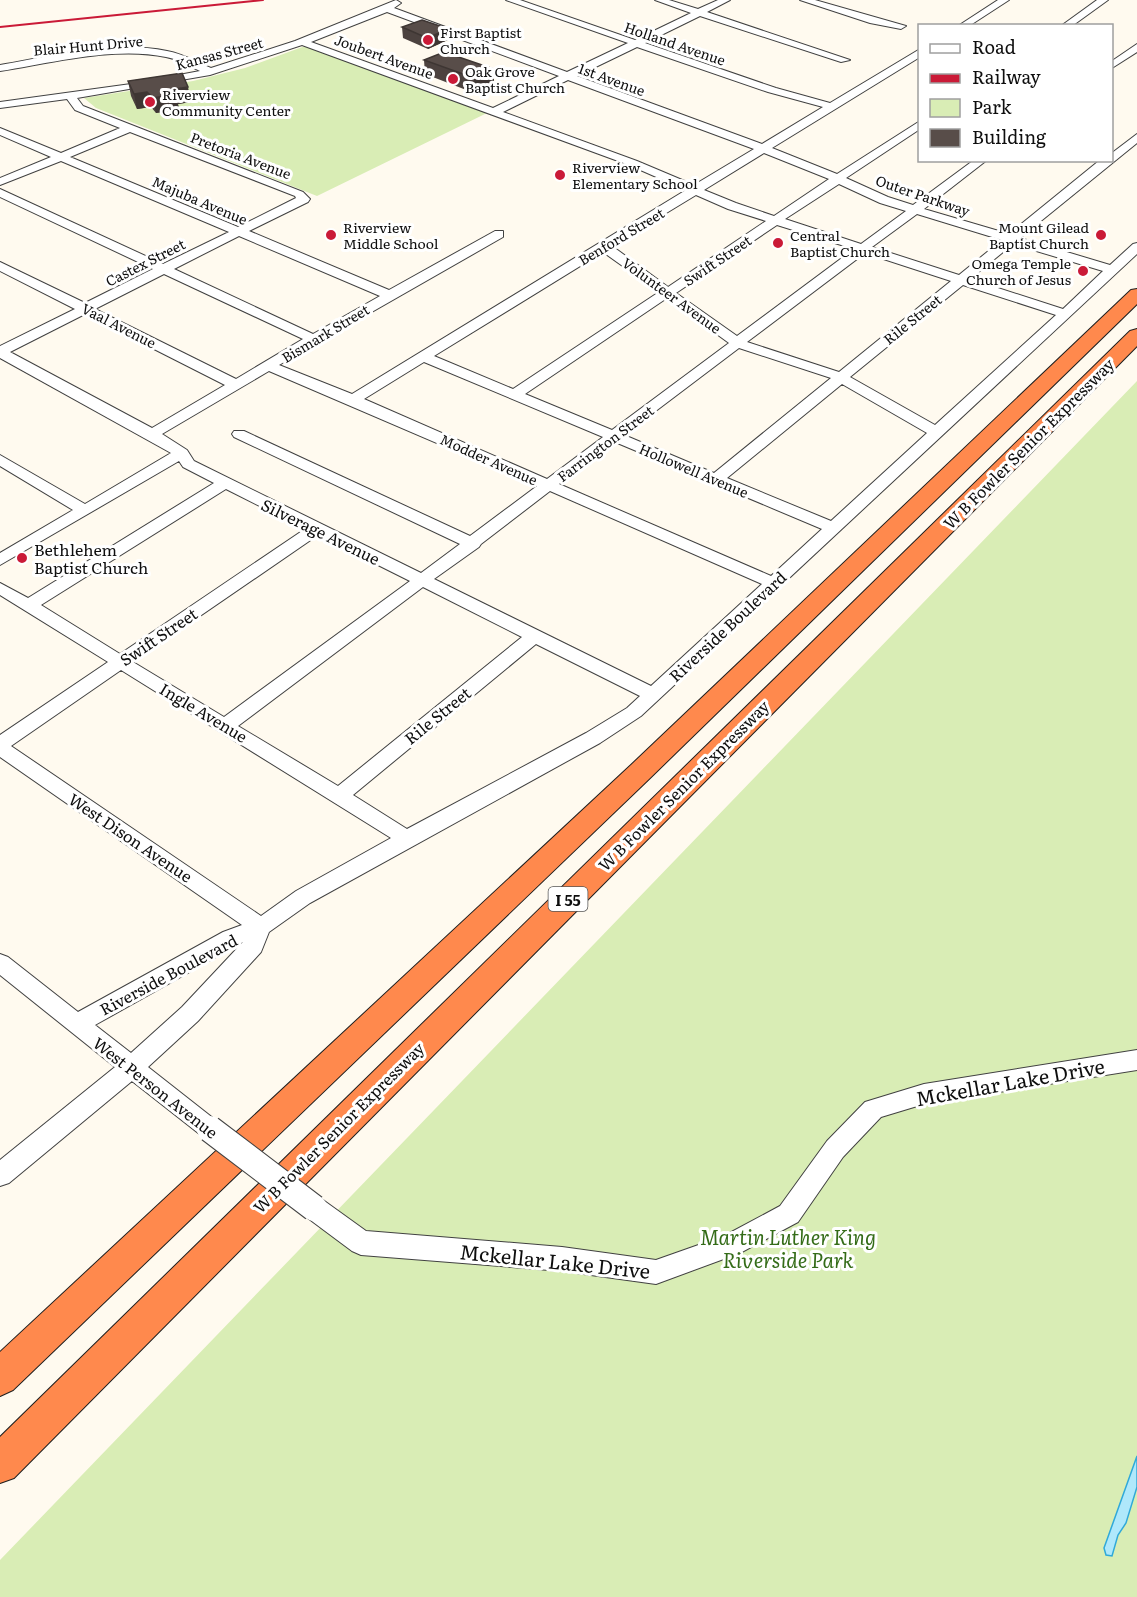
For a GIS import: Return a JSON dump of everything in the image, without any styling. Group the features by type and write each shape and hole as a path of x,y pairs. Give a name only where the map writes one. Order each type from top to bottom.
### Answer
{"highway":[{"name":"W B Fowler Senior Expressway","path":"0,1377 546,862 1137,294"},
{"name":"W B Fowler Senior Expressway","path":"0,1464 1137,335"}],"street":[{"name":"Kansas Street","path":"0,105 161,82 210,72 303,42 387,9 400,0"},
{"name":"Holland Avenue","path":"511,0 772,90 831,106"},
{"path":"660,0 845,60"},
{"path":"494,112 725,0"},
{"path":"805,0 873,21 901,26"},
{"path":"965,24 1004,0"},
{"path":"1068,24 1103,0"},
{"name":"1st Avenue","path":"387,9 762,148"},
{"name":"Joubert Avenue","path":"303,42 633,163 776,221 1066,314"},
{"path":"1113,64 1137,47"},
{"name":"Blair Hunt Drive","path":"0,68 70,58 142,52 177,57 210,72"},
{"name":"Benford Street","path":"354,400 918,53"},
{"name":"Pretoria Avenue","path":"69,94 79,108 299,194 304,199"},
{"name":"Swift Street","path":"514,395 918,125"},
{"path":"0,182 129,128"},
{"name":"Majuba Avenue","path":"0,131 389,295"},
{"name":"Rile Street","path":"1113,157 1137,137"},
{"name":"Outer Parkway","path":"762,148 840,178 884,200 1113,270"},
{"name":"Farrington Street","path":"226,725 473,544 861,248 979,162"},
{"name":"Rile Street","path":"716,479 1106,162"},
{"path":"0,193 313,339"},
{"name":"Castex Street","path":"0,352 304,199"},
{"name":"Bismark Street","path":"152,434 389,295 499,234"},
{"name":"Volunteer Avenue","path":"603,246 738,343 841,377 936,432"},
{"name":"Riverside Boulevard","path":"76,1024 231,938 261,927 303,897 607,730 653,695 832,527 1137,248"},
{"name":"Vaal Avenue","path":"0,266 237,385"},
{"name":"Silverage Avenue","path":"0,352 152,434 182,453 188,464 653,695"},
{"name":"Hollowell Avenue","path":"423,357 832,527"},
{"name":"Modder Avenue","path":"270,366 354,400 773,583"},
{"path":"239,434 473,544"},
{"path":"0,560 182,453"},
{"path":"0,460 84,510"},
{"path":"29,605 225,483"},
{"name":"Swift Street","path":"0,746 120,661 317,528"},
{"name":"Ingle Avenue","path":"0,588 407,838"},
{"name":"Rile Street","path":"340,795 534,636"},
{"name":"West Dison Avenue","path":"0,746 261,927"},
{"name":"Riverside Boulevard","path":"0,1174 131,1068 190,1014 253,946 261,927"},
{"name":"West Person Avenue","path":"0,963 131,1068 314,1208"},
{"name":"Mckellar Lake Drive","path":"314,1208 361,1243 562,1259 657,1272 731,1245 789,1214 835,1149 873,1109 924,1094 1137,1059"}],"green space":[{"path":"305,46 487,113 317,196 96,108 84,98 193,81 245,68"},
{"name":"Martin Luther King Riverside Park","path":"1137,381 1137,1597 0,1597 0,1560"}],"water":[{"path":"1137,1456 1137,1487 1126,1523 1118,1535 1112,1556 1106,1555 1104,1548"}],"building":[{"path":"422,20 449,29 427,38 402,27"},
{"path":"444,52 494,69 474,78 424,60"},
{"path":"182,73 188,87 174,89 176,94 153,98 147,92 134,94 128,81"}],"railway":[{"path":"0,27 263,0"}],"place":[{"name":"First Baptist Church","path":"428,40"},
{"name":"Oak Grove Baptist Church","path":"453,79"},
{"name":"Riverview Community Center","path":"150,102"},
{"name":"Riverview Elementary School","path":"560,175"},
{"name":"Riverview Middle School","path":"331,235"},
{"name":"Mount Gilead Baptist Church","path":"1101,235"},
{"name":"Central Baptist Church","path":"778,243"},
{"name":"Omega Temple Church of Jesus","path":"1083,271"},
{"name":"Bethlehem Baptist Church","path":"22,558"}]}
